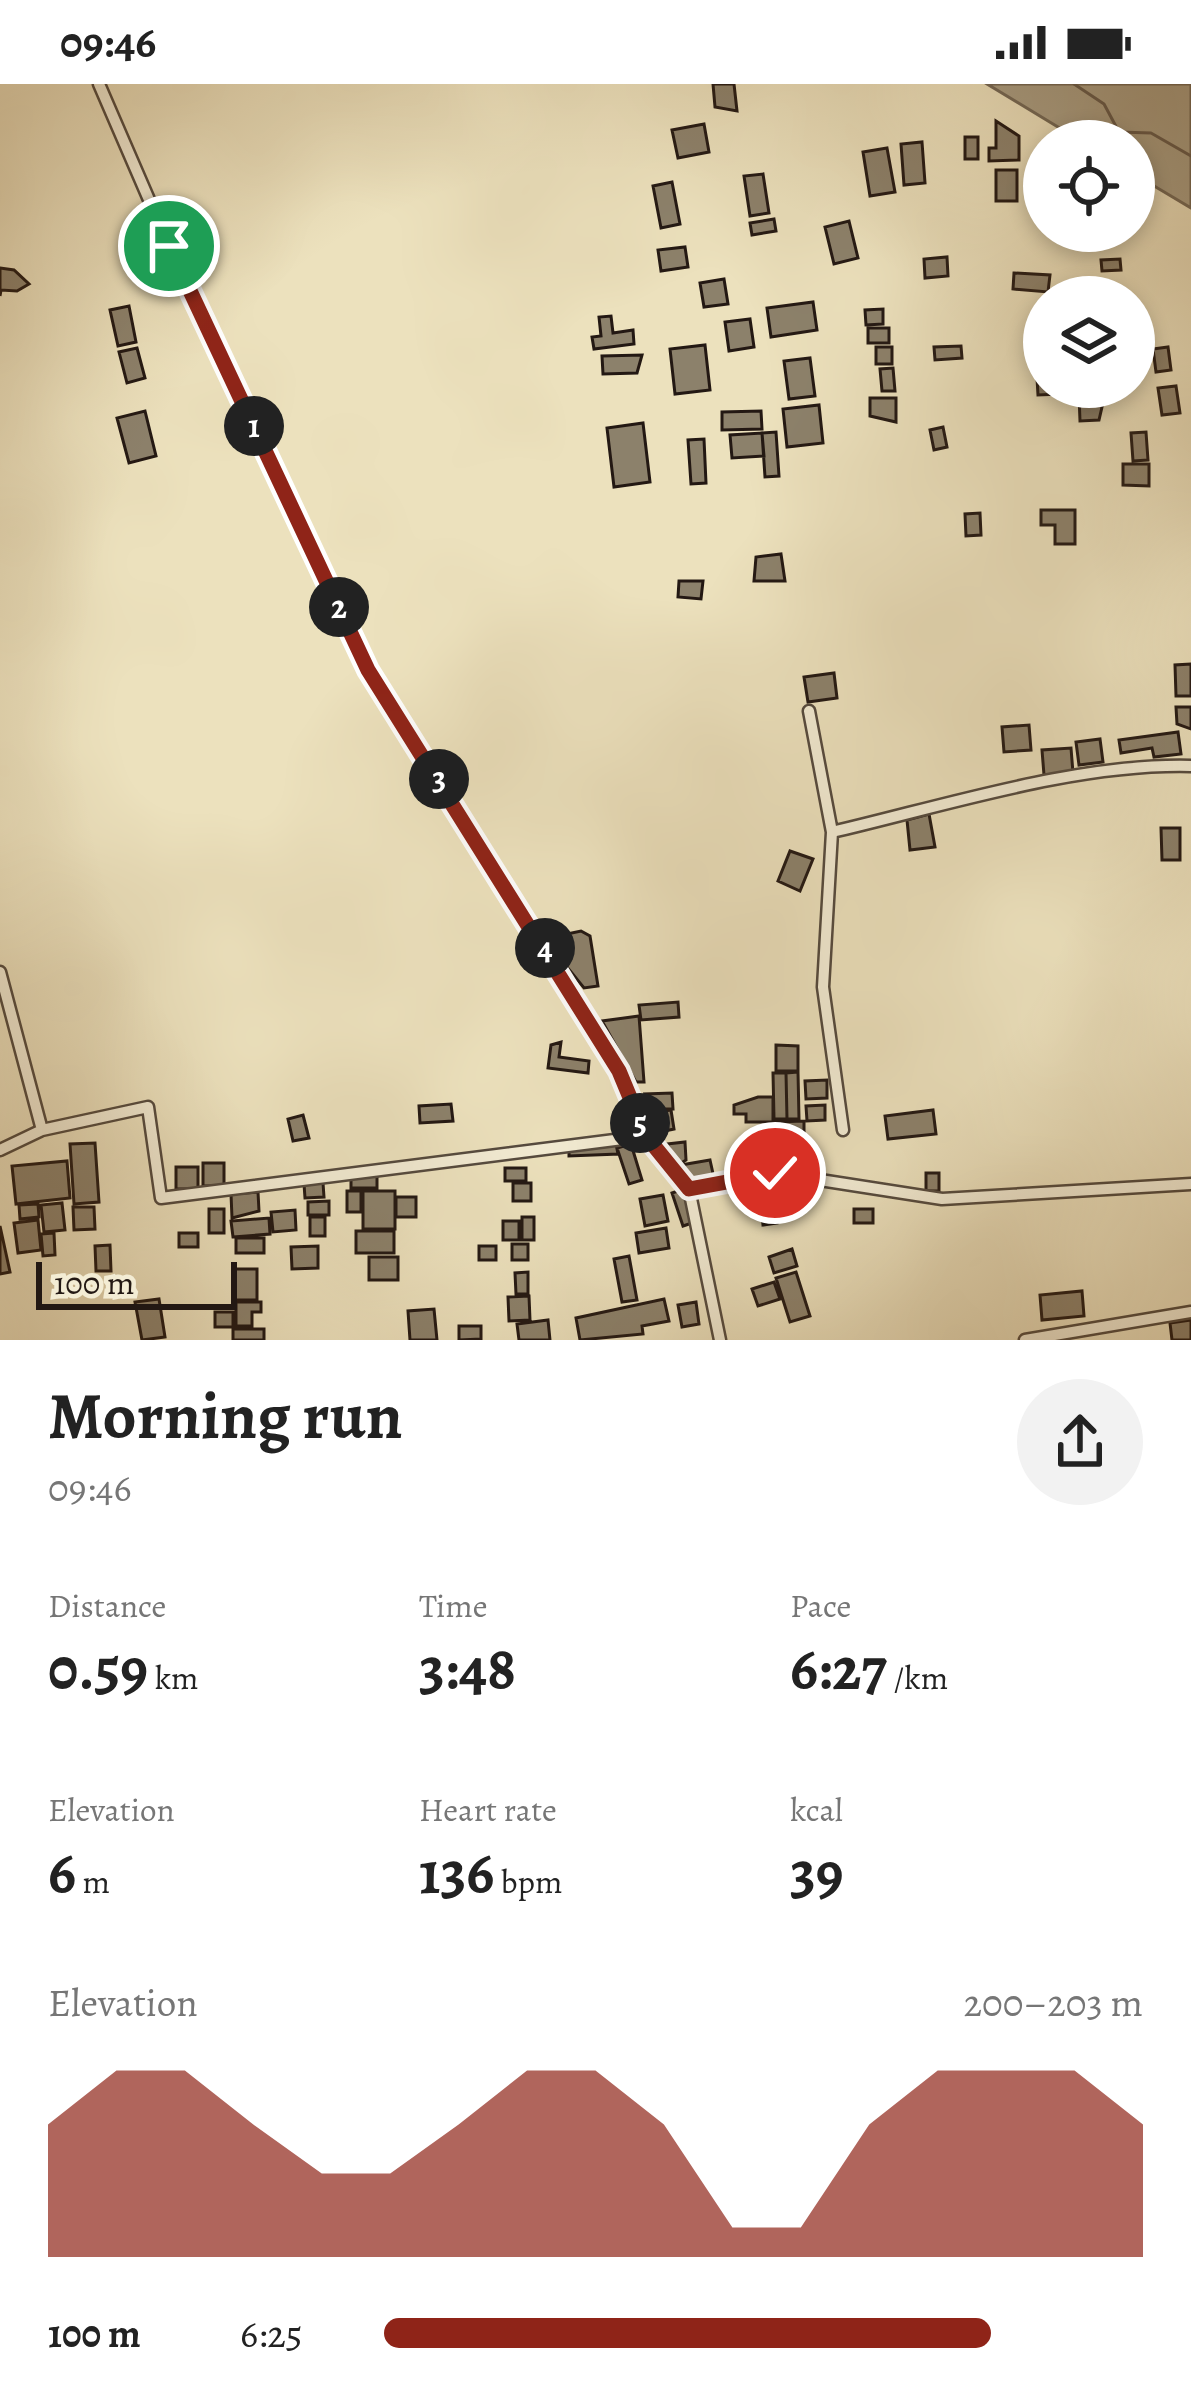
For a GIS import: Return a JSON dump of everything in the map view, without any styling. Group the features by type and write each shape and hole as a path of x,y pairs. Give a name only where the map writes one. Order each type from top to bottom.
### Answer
{"street":[{"path":"99,84 169,246 368,670 619,1071 646,1136 689,1189 720,1340"},
{"path":"809,711 832,832 823,987 843,1130"},
{"path":"832,832 1030,787 1135,768 1191,766"},
{"path":"0,971 42,1130"},
{"path":"0,1150 42,1130 148,1107 161,1198 646,1136"},
{"path":"689,1189 775,1173 942,1199 1191,1184"},
{"path":"1025,1340 1191,1312"}],"water":[{"path":"987,84 1191,84 1191,208 1155,187 1155,120 1046,120"}],"building":[{"path":"713,84 734,84 737,111 715,107"},
{"path":"996,121 1019,136 1019,160 989,161 989,148 996,148"},
{"path":"704,124 709,152 678,158 672,130"},
{"path":"965,137 978,137 978,159 965,159"},
{"path":"922,142 925,183 904,185 901,144"},
{"path":"887,148 895,192 870,196 863,152"},
{"path":"996,170 1017,170 1017,201 996,201"},
{"path":"763,174 769,213 750,216 744,176"},
{"path":"672,182 680,224 661,228 653,186"},
{"path":"774,219 776,231 752,235 750,223"},
{"path":"849,221 858,258 834,264 825,227"},
{"path":"685,247 688,267 661,271 658,250"},
{"path":"947,257 948,276 925,278 924,259"},
{"path":"1120,259 1121,270 1102,271 1101,260"},
{"path":"0,268 14,270 29,284 17,291 1,290 0,296"},
{"path":"1014,273 1050,275 1023,276 1023,290 1013,289"},
{"path":"724,279 728,304 704,307 700,283"},
{"path":"813,302 817,330 771,337 767,308"},
{"path":"129,306 136,342 118,346 110,310"},
{"path":"883,309 883,324 866,325 865,310"},
{"path":"611,316 613,333 633,330 634,344 594,349 592,337 601,336 599,317"},
{"path":"750,319 754,347 729,351 725,322"},
{"path":"868,328 889,328 889,343 868,343"},
{"path":"705,345 710,390 675,394 670,349"},
{"path":"961,346 962,358 935,360 934,347"},
{"path":"876,347 892,347 892,364 876,364"},
{"path":"1168,347 1171,370 1156,372 1155,349"},
{"path":"137,348 145,378 127,383 119,352"},
{"path":"642,355 637,373 603,374 602,356"},
{"path":"810,358 815,396 789,399 784,361"},
{"path":"893,368 895,391 882,391 880,369"},
{"path":"1176,386 1180,413 1162,415 1158,388"},
{"path":"870,398 896,398 896,422 870,416"},
{"path":"819,405 823,443 787,447 783,409"},
{"path":"1080,408 1102,408 1099,420 1080,421"},
{"path":"145,411 156,456 129,463 117,418"},
{"path":"761,411 762,429 722,430 722,412"},
{"path":"643,423 650,482 614,487 607,428"},
{"path":"943,427 947,447 934,450 930,430"},
{"path":"776,432 779,476 765,477 762,433"},
{"path":"1146,432 1148,460 1133,461 1131,433"},
{"path":"762,433 764,456 732,458 730,435"},
{"path":"704,439 706,483 691,484 688,440"},
{"path":"1123,464 1149,464 1149,486 1123,485"},
{"path":"1041,510 1075,510 1075,544 1055,544 1055,525 1041,525"},
{"path":"980,513 981,535 966,536 965,514"},
{"path":"781,554 785,581 754,581 756,557"},
{"path":"679,581 703,581 701,599 678,597"},
{"path":"1191,664 1191,696 1176,696 1175,665"},
{"path":"834,673 837,698 808,702 804,677"},
{"path":"1176,707 1191,707 1191,729 1177,724"},
{"path":"1029,725 1031,750 1004,752 1002,727"},
{"path":"1178,732 1181,754 1154,757 1152,748 1121,753 1119,740"},
{"path":"1100,739 1103,762 1079,765 1076,742"},
{"path":"1071,748 1073,773 1044,775 1042,750"},
{"path":"929,814 935,847 910,850 907,820"},
{"path":"1161,828 1180,828 1180,860 1162,860"},
{"path":"790,851 813,859 800,891 778,881"},
{"path":"581,931 590,936 598,986 584,988 550,946 548,938"},
{"path":"678,1002 679,1017 641,1020 639,1005"},
{"path":"639,1016 644,1082 636,1082 602,1021"},
{"path":"561,1042 559,1057 589,1061 588,1073 548,1068 551,1045"},
{"path":"776,1045 798,1046 798,1071 776,1071"},
{"path":"798,1072 799,1119 787,1119 786,1073"},
{"path":"773,1073 786,1073 787,1119 774,1119"},
{"path":"827,1080 827,1098 806,1099 805,1081"},
{"path":"672,1093 673,1109 651,1109 645,1094"},
{"path":"773,1097 773,1122 746,1122 746,1114 734,1114 734,1105"},
{"path":"451,1104 453,1121 420,1123 419,1106"},
{"path":"825,1105 825,1120 807,1121 806,1106"},
{"path":"671,1110 674,1129 660,1132 650,1113"},
{"path":"933,1110 936,1134 888,1139 885,1116"},
{"path":"303,1115 309,1138 293,1141 288,1119"},
{"path":"804,1121 804,1136 774,1137 774,1122"},
{"path":"685,1142 686,1160 678,1165 667,1144"},
{"path":"95,1143 99,1202 74,1204 70,1144"},
{"path":"616,1144 618,1154 569,1156 569,1149"},
{"path":"631,1144 642,1180 629,1184 617,1148"},
{"path":"710,1160 714,1178 685,1184 681,1165"},
{"path":"67,1161 70,1198 16,1204 12,1166"},
{"path":"203,1163 224,1163 224,1186 203,1186"},
{"path":"176,1167 198,1167 198,1189 176,1189"},
{"path":"505,1168 526,1168 526,1181 505,1181"},
{"path":"926,1173 939,1173 939,1191 926,1191"},
{"path":"351,1175 377,1175 377,1188 351,1188"},
{"path":"323,1183 324,1197 305,1198 304,1184"},
{"path":"513,1183 531,1183 531,1201 513,1201"},
{"path":"684,1189 695,1222 683,1226 672,1193"},
{"path":"347,1191 361,1191 361,1212 347,1212"},
{"path":"363,1191 395,1191 395,1229 363,1229"},
{"path":"258,1192 259,1211 232,1218 231,1194"},
{"path":"663,1195 668,1221 645,1226 640,1199"},
{"path":"396,1197 416,1197 416,1217 396,1217"},
{"path":"329,1201 329,1215 308,1215 308,1202"},
{"path":"62,1203 65,1230 44,1232 41,1205"},
{"path":"775,1203 777,1223 763,1225 761,1205"},
{"path":"38,1204 39,1217 20,1219 19,1205"},
{"path":"73,1207 94,1207 95,1229 74,1230"},
{"path":"209,1209 224,1209 224,1233 209,1233"},
{"path":"854,1209 873,1209 873,1223 854,1223"},
{"path":"295,1210 296,1230 273,1232 271,1212"},
{"path":"310,1217 325,1217 325,1236 310,1236"},
{"path":"522,1217 534,1217 534,1240 522,1240"},
{"path":"269,1218 270,1234 233,1237 231,1221"},
{"path":"38,1220 41,1250 18,1253 14,1223"},
{"path":"503,1221 519,1221 519,1240 503,1240"},
{"path":"0,1226 10,1272 0,1274"},
{"path":"666,1228 669,1248 639,1253 636,1233"},
{"path":"356,1231 394,1231 394,1253 356,1253"},
{"path":"54,1233 55,1255 43,1256 41,1234"},
{"path":"179,1233 198,1233 198,1247 179,1247"},
{"path":"236,1238 264,1238 264,1253 236,1253"},
{"path":"512,1244 528,1244 528,1260 512,1260"},
{"path":"110,1245 111,1271 96,1271 95,1246"},
{"path":"318,1246 318,1268 292,1269 291,1247"},
{"path":"479,1246 496,1246 496,1260 479,1260"},
{"path":"792,1249 797,1266 774,1273 769,1257"},
{"path":"629,1256 637,1300 622,1302 614,1259"},
{"path":"369,1257 398,1257 398,1280 369,1280"},
{"path":"235,1269 257,1269 257,1300 235,1300"},
{"path":"528,1272 528,1294 516,1294 515,1273"},
{"path":"796,1272 810,1316 790,1322 776,1278"},
{"path":"774,1282 780,1299 758,1306 752,1289"},
{"path":"1082,1291 1084,1316 1042,1320 1040,1295"},
{"path":"529,1296 530,1320 509,1321 508,1297"},
{"path":"159,1299 165,1337 142,1340 135,1302"},
{"path":"664,1299 669,1321 642,1326 643,1334 580,1340 576,1318"},
{"path":"236,1302 261,1302 261,1312 252,1312 252,1326 236,1326"},
{"path":"696,1302 699,1324 682,1327 678,1305"},
{"path":"434,1309 437,1340 410,1340 408,1311"},
{"path":"215,1312 233,1312 233,1327 215,1327"},
{"path":"548,1320 550,1340 519,1340 517,1324"},
{"path":"1191,1320 1191,1340 1172,1340 1170,1323"},
{"path":"459,1326 481,1326 481,1339 459,1340"},
{"path":"233,1329 264,1329 264,1340 233,1340"}],"route":[{"path":"169,246 368,670 619,1071 646,1136 689,1189 775,1173"}]}
